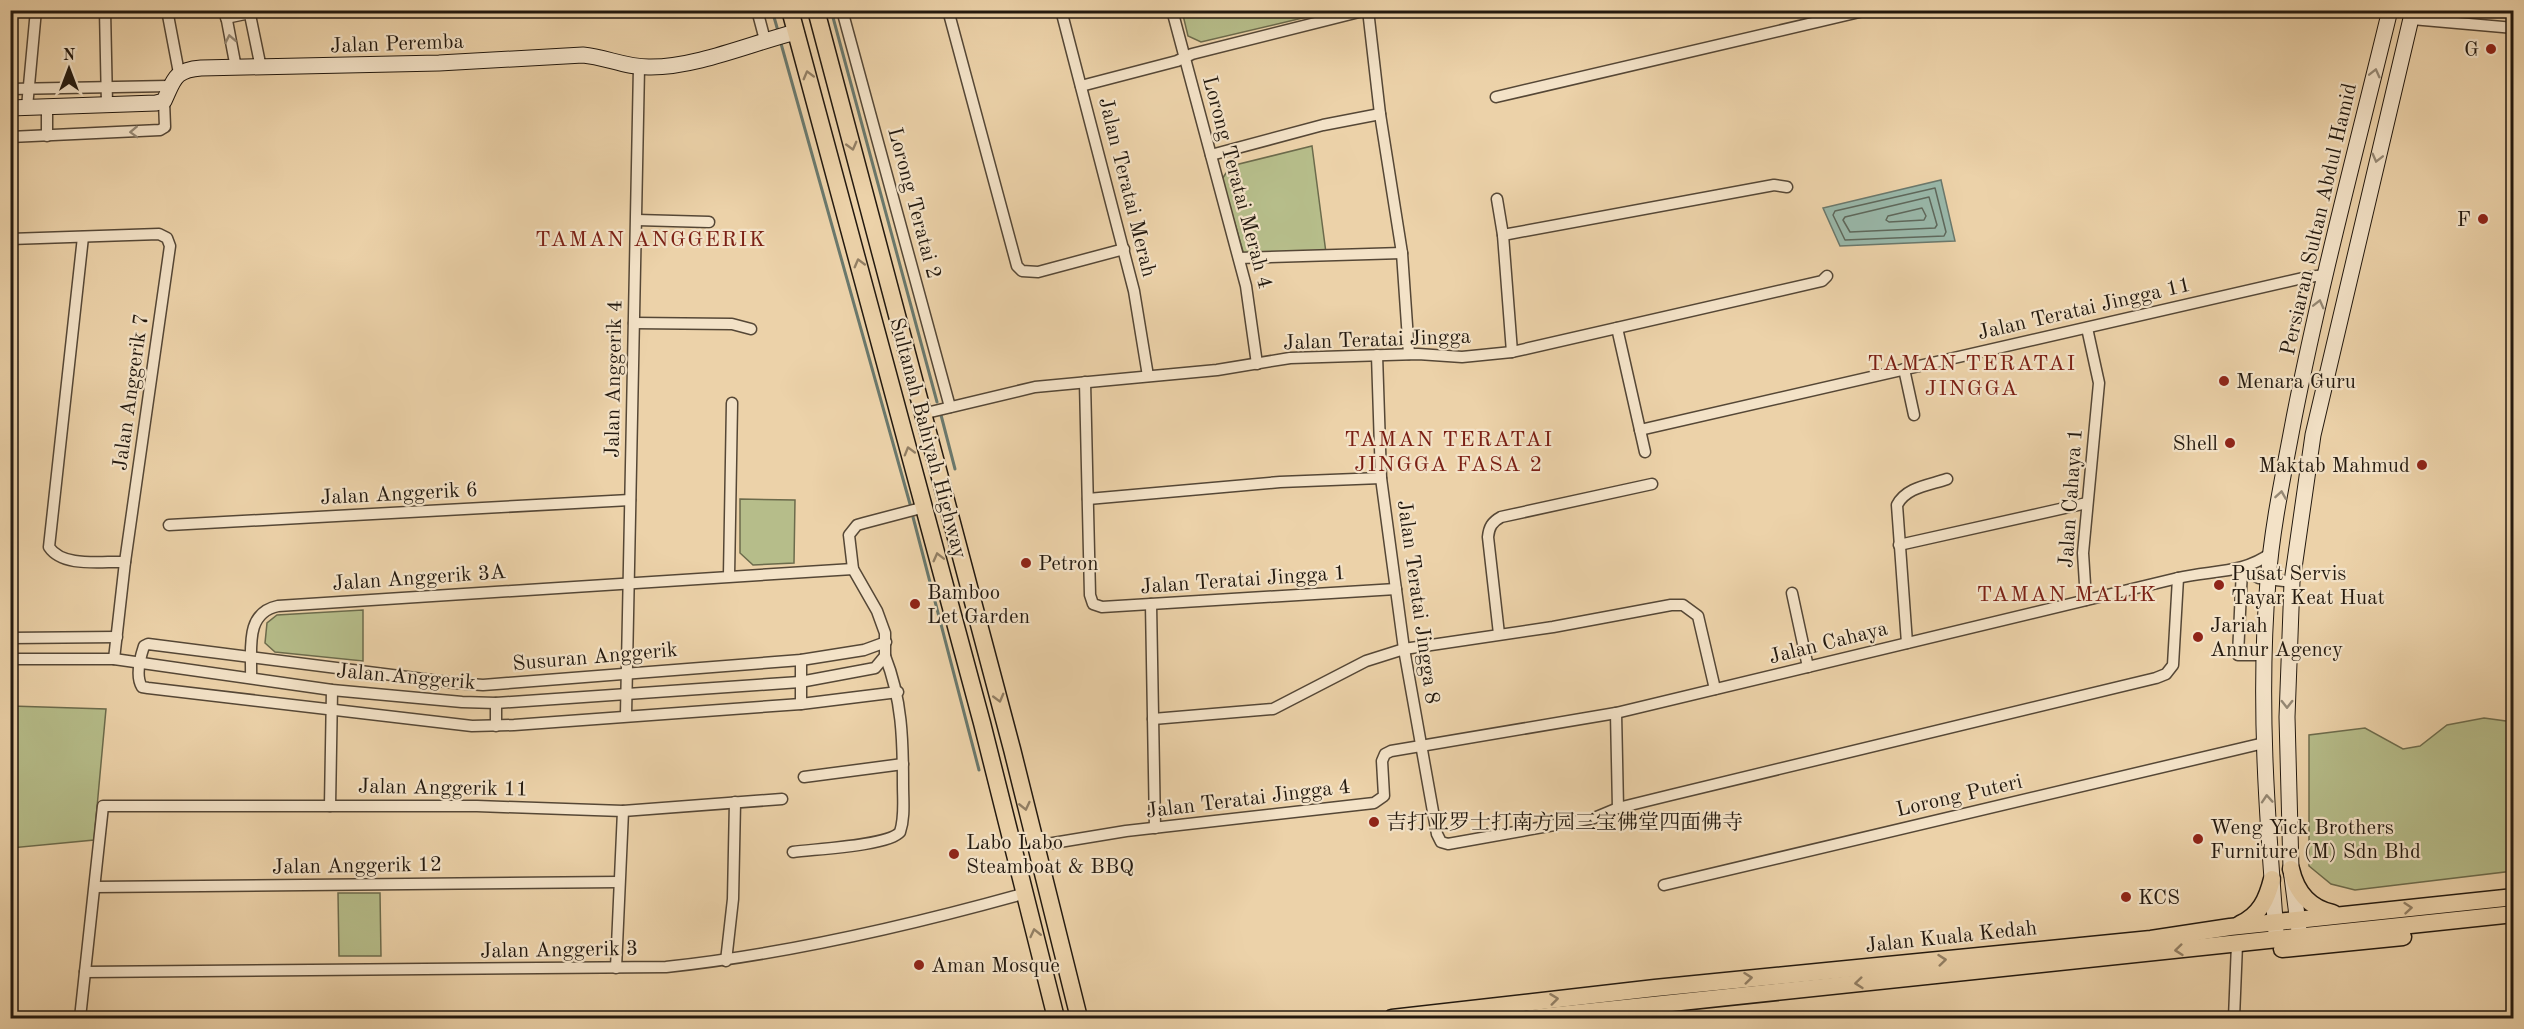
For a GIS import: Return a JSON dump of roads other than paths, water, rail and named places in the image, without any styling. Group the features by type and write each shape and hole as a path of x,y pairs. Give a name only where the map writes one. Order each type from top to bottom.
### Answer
{"main road":[{"name":"Sultanah Bahiyah Highway","path":"790,10 780,36 925,507 1026,893 1056,1018"},
{"name":"Sultanah Bahiyah Highway","path":"816,10 1079,1013"},
{"name":"Persiaran Sultan Abdul Hamid","path":"2276,939 2264,742 2263,655 2271,553 2303,375 2390,10"},
{"name":"Persiaran Sultan Abdul Hamid","path":"2300,937 2291,868 2287,689 2292,582 2313,435 2412,15"},
{"name":"Jalan Peremba","path":"179,74 195,69 439,63 583,55 639,67 660,67 780,36"},
{"path":"2382,43 2405,49"},
{"path":"10,108 149,104 164,101 169,86 179,74"},
{"path":"945,502 948,542 969,622 967,630 957,634"},
{"path":"982,723 974,654 977,650 985,648"},
{"path":"2291,868 2294,880 2306,900 2316,907 2338,914"},
{"path":"2230,927 2254,915 2263,904 2272,879"},
{"name":"Jalan Kuala Kedah","path":"1392,1018 1667,987 2151,939 2275,921 2514,897"},
{"name":"Jalan Kuala Kedah","path":"1540,1018 2514,914"},
{"path":"2237,944 2279,950 2320,947 2422,934 2447,920"},
{"path":"1048,1018 1049,990"}],"street":[{"path":"27,107 36,10"},
{"path":"105,10 107,105"},
{"path":"167,10 179,74"},
{"path":"757,10 780,36"},
{"name":"Lorong Teratai 2","path":"842,10 950,407"},
{"path":"948,10 1017,266 1022,271 1038,272 1124,249"},
{"name":"Jalan Teratai Merah","path":"1061,10 1124,249 1138,308 1148,376"},
{"name":"Lorong Teratai Merah 4","path":"1173,10 1251,308 1257,364"},
{"path":"1081,86 1367,10 1380,114 1402,253 1409,354"},
{"path":"1496,97 1868,10"},
{"path":"236,68 226,14 250,12 261,68"},
{"path":"2412,15 2514,28"},
{"name":"Jalan Anggerik 4","path":"626,715 639,67"},
{"path":"10,88 169,86"},
{"path":"10,137 160,130 165,127 167,121 164,101"},
{"path":"47,106 47,136"},
{"path":"1211,155 1323,125 1380,114"},
{"path":"1503,235 1774,185 1787,187"},
{"path":"1497,199 1503,235 1512,352"},
{"path":"637,220 709,222"},
{"name":"Jalan Anggerik 7","path":"83,237 159,234 167,238 170,254 125,562"},
{"path":"10,252 12,239 83,237 49,547 54,554 70,560 125,562 114,659"},
{"path":"1239,258 1402,253"},
{"name":"Jalan Teratai Jingga 11","path":"1640,430 2307,277 2326,275"},
{"name":"Jalan Teratai Jingga","path":"922,414 1035,387 1257,364 1290,358 1409,354 1462,357 1512,352 1822,281 1827,276"},
{"path":"634,323 732,324 752,329"},
{"path":"1617,328 1645,452"},
{"name":"Jalan Cahaya 1","path":"2086,600 2083,554 2099,379 2087,328"},
{"name":"Jalan Teratai Jingga 8","path":"1377,355 1381,478 1404,649 1441,842 1448,844 1594,818 1618,808"},
{"path":"1904,369 1914,415"},
{"path":"1085,382 1088,499 1280,482 1381,478"},
{"path":"729,576 732,403"},
{"path":"1907,643 1897,505 1901,496 1908,492 1947,479"},
{"path":"1499,634 1488,537 1495,520 1652,484"},
{"name":"Jalan Teratai Jingga 1","path":"1088,499 1090,595 1093,604 1102,607 1396,589"},
{"name":"Jalan Anggerik 6","path":"169,525 630,500"},
{"path":"1899,545 2087,503"},
{"path":"793,852 875,842 897,836 902,826 903,729 898,692 885,656 885,633 877,611 854,569 849,535 852,529 864,522 925,507"},
{"name":"Jalan Cahaya","path":"1422,746 1616,713 2178,578 2205,572 2242,569 2271,553"},
{"path":"629,583 854,569"},
{"path":"2242,569 2238,655 2263,655"},
{"name":"Jalan Cahaya","path":"2242,569 2268,580 2292,582"},
{"path":"1616,713 1618,808 2166,674 2173,665 2178,578"},
{"name":"Jalan Anggerik 3A","path":"251,678 253,624 264,610 278,606 629,583"},
{"path":"1792,593 1808,667"},
{"path":"1151,604 1155,828"},
{"path":"1153,719 1274,709 1366,660 1404,649 1553,627 1683,604 1698,616 1715,689"},
{"path":"10,638 117,637"},
{"name":"Susuran Anggerik","path":"140,662 144,646 148,644 477,684 801,660 864,650 886,642"},
{"name":"Jalan Anggerik","path":"10,659 114,659 332,690 496,703 800,682 875,668 885,656"},
{"path":"801,660 801,704"},
{"path":"140,662 139,677 142,687 472,726 801,704 898,692"},
{"path":"330,806 332,690"},
{"path":"496,703 496,726"},
{"name":"Lorong Puteri","path":"1664,885 2264,742"},
{"name":"Jalan Teratai Jingga 4","path":"1035,846 1155,828 1374,803 1384,796 1382,761 1385,754 1422,746"},
{"path":"804,777 903,764"},
{"name":"Jalan Anggerik 11","path":"95,887 103,806 477,806 623,810 782,799"},
{"path":"726,960 733,899 735,802"},
{"path":"616,968 623,810"},
{"name":"Jalan Anggerik 12","path":"95,887 619,882"},
{"path":"80,1018 95,887"},
{"name":"Jalan Anggerik 3","path":"85,972 666,967 726,960 885,930 1026,893"},
{"path":"2234,1018 2237,944"}],"water":[{"path":"1941,180 1955,241 1840,246 1823,208"}],"waterway":[{"path":"772,10 778,31"},
{"path":"831,10 937,402"},
{"path":"780,40 910,504"},
{"path":"941,415 955,469"},
{"path":"913,517 979,770"}],"place":[{"name":"G","path":"2491,49"},
{"name":"F","path":"2483,219"},
{"name":"Menara Guru","path":"2224,381"},
{"name":"Shell","path":"2230,443"},
{"name":"Maktab Mahmud","path":"2422,465"},
{"name":"Petron","path":"1026,563"},
{"name":"Pusat Servis Tayar Keat Huat","path":"2219,585"},
{"name":"Bamboo Let Garden","path":"915,604"},
{"name":"Jariah Annur Agency","path":"2198,637"},
{"name":"吉打亚罗士打南方园三宝佛堂四面佛寺","path":"1374,822"},
{"name":"Weng Yick Brothers Furniture (M) Sdn Bhd","path":"2198,839"},
{"name":"Labo Labo Steamboat & BBQ","path":"954,854"},
{"name":"KCS","path":"2126,897"},
{"name":"Aman Mosque","path":"919,965"}],"district":[{"name":"TAMAN ANGGERIK","path":"651,238"},
{"name":"TAMAN TERATAI JINGGA","path":"1972,374"},
{"name":"TAMAN TERATAI JINGGA FASA 2","path":"1449,450"},
{"name":"TAMAN MALIK","path":"2067,593"}]}
